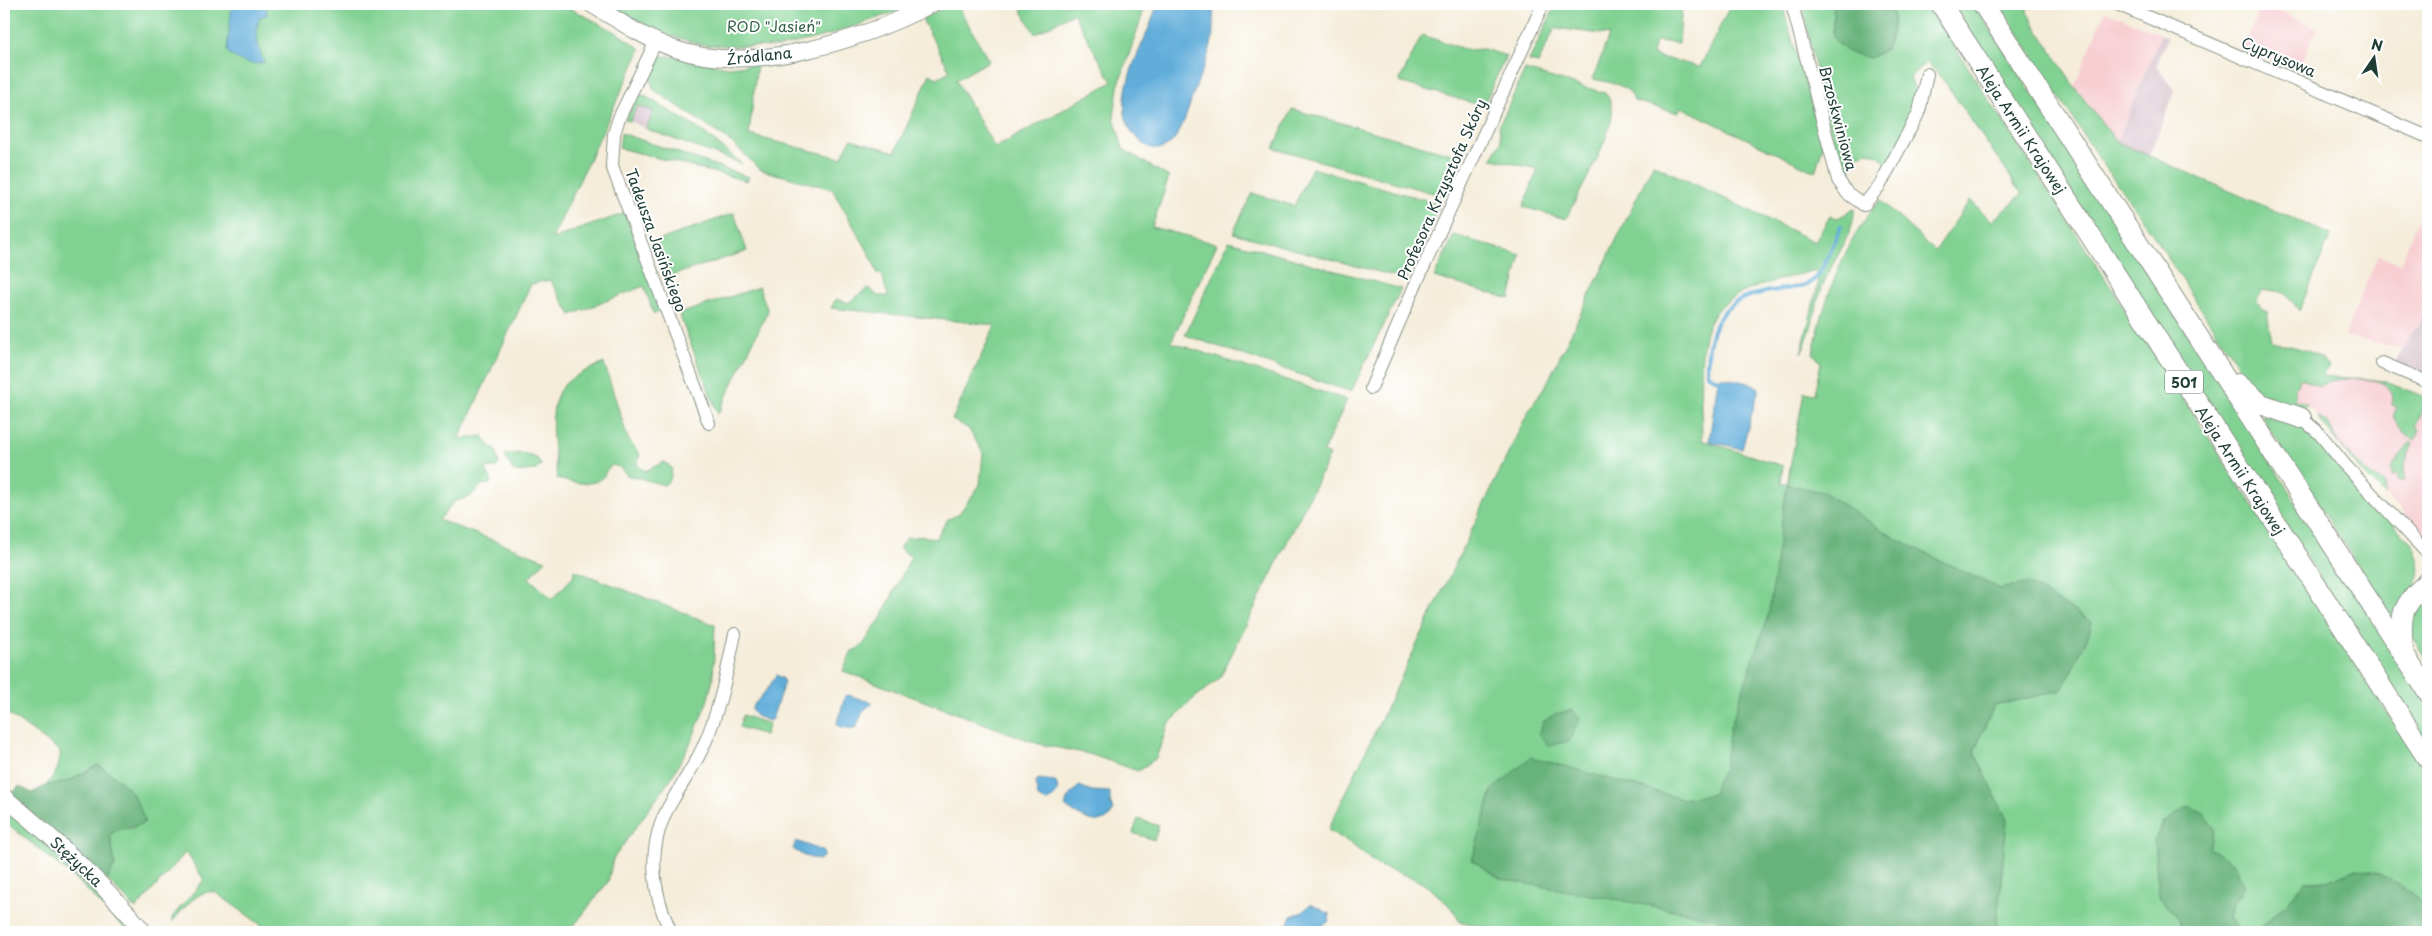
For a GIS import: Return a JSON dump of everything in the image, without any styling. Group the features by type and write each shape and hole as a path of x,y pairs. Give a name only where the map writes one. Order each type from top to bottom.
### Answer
{"main road":[{"name":"Aleja Armii Krajowej","path":"1941,4 2428,759"},
{"name":"501","path":"1983,4 2428,692"},
{"path":"2211,355 2257,401 2302,418"},
{"path":"2403,653 2401,621 2403,611 2416,592 2428,582"}],"street":[{"name":"Źródlana","path":"591,4 656,41 674,49 711,58 734,59 774,56 834,42 868,31 932,4"},
{"name":"Profesora Krzysztofa Skóry","path":"1371,388 1416,283 1543,4"},
{"name":"Brzoskwiniowa","path":"1792,4 1838,180 1848,193 1864,205 1880,185 1919,112 1927,74"},
{"name":"Cyprysowa","path":"2117,4 2428,137"},
{"name":"Tadeusza Jasińskiego","path":"656,41 619,118 614,134 612,166 709,423"},
{"path":"2382,364 2428,382"},
{"path":"2302,418 2319,433 2345,465 2428,554"},
{"path":"671,932 662,916 654,884 653,861 655,846 664,815 696,763 710,730 720,703 735,634"},
{"name":"Stężycka","path":"4,797 65,849 116,898 144,932"}],"shaded area":[{"path":"2263,4 2317,28 2297,71 2242,48"},
{"path":"2105,11 2161,34 2117,142 2074,87"},
{"path":"2161,34 2168,37 2156,66 2175,91 2149,156 2117,142"},
{"path":"637,106 655,111 646,129 630,121"},
{"path":"2428,194 2428,308 2403,349 2344,336 2378,255 2400,264"},
{"path":"2428,308 2428,375 2395,362"},
{"path":"2294,374 2386,381 2428,398 2428,537 2356,466 2312,409 2303,404 2287,400"}],"green space":[{"path":"4,4 562,4 616,32 641,49 552,239 625,213 660,310 654,315 644,286 571,315 550,280 531,284 459,439 483,436 489,445 496,450 499,464 495,468 487,468 486,472 492,480 490,484 482,485 470,497 455,501 439,520 546,560 529,578 552,599 573,577 574,570 715,625 713,679 707,702 692,740 672,777 613,859 608,882 569,932 271,932 215,892 208,892 197,897 172,922 172,917 204,880 186,852 136,909 107,880 115,865 110,835 118,829 134,828 98,765 69,781 45,786 57,770 60,751 4,711"},
{"name":"ROD \"Jasień\"","path":"609,4 918,4 829,35 779,47 704,45 660,33"},
{"path":"952,4 958,6 989,61 956,80 995,148 1112,82 1073,13 1035,34 1018,4 1146,4 1118,87 1114,117 1123,149 1169,177 1152,227 1217,244 1171,342 1347,400 1323,452 1330,455 1220,678 1192,700 1168,725 1156,758 1138,771 1089,754 1039,744 843,671 852,651 862,646 880,620 911,557 899,548 906,538 924,536 935,539 948,519 958,515 980,485 983,453 968,428 952,420 995,325 831,308 836,299 848,303 868,288 878,296 888,296 882,275 878,274 869,253 832,189 761,170 731,142 653,89 649,68 657,56 670,56 728,67 757,64 749,135 841,158 851,139 895,152 930,74 937,78 950,71 923,18"},
{"path":"1556,4 1682,4 1679,43 1655,41 1652,55 1700,67 1731,4 1782,4 1823,146 1815,172 1681,107 1678,113 1634,101 1623,87 1593,79 1609,35 1555,28 1538,63 1529,61"},
{"path":"1803,4 1833,4 1833,38 1870,58 1886,49 1893,27 1891,4 1927,4 2428,776 2428,911 2411,892 2377,872 2357,869 2327,881 2305,881 2287,903 2255,932 2243,930 2237,927 2229,918 2231,906 2244,887 2235,865 2208,847 2159,896 2176,916 2185,932 1996,932 2007,820 1974,752 1994,706 2062,690 2028,583 2000,589 1975,577 1846,932 1504,932 1459,921 1453,909 1429,887 1413,878 1377,865 1350,843 1328,830 1529,410 1547,383 1653,164 1815,242 1830,216 1838,218 1854,209 1852,226 1825,280 1801,353 1819,281 1816,270 1754,288 1730,299 1711,318 1706,333 1702,351 1701,370 1702,440 1783,466 1781,484 1787,484 1804,392 1814,394 1821,363 1813,353 1823,312 1846,253 1867,217 1880,200 1935,251 1970,200 1992,221 2022,194 1944,81 1927,62 1910,78 1918,97 1914,111 1887,165 1880,157 1873,153 1859,155 1851,167 1856,185 1853,189 1840,163 1827,117"},
{"path":"1833,4 1891,4 1893,27 1886,49 1870,58 1847,52 1833,38"},
{"path":"1951,4 1974,4 2428,706 2428,745"},
{"path":"1999,4 2029,4 2027,12 2073,85 2117,142 2331,235 2299,311 2291,299 2280,292 2261,291 2257,302 2267,312 2272,342 2311,352 2324,360 2329,366 2322,376 2353,378 2332,380 2319,386 2300,378 2298,386 2295,386 2294,399 2308,405 2300,409 2269,401 2248,381 2149,229 2094,151"},
{"path":"1422,35 1467,50 1484,49 1506,56 1483,106 1399,82"},
{"path":"1525,70 1605,93 1612,105 1610,125 1600,152 1566,219 1523,207 1538,169 1492,159 1501,141 1499,126"},
{"path":"639,94 702,131 742,164 646,129 654,111 637,106 630,121 625,120"},
{"path":"1292,109 1462,157 1443,196 1274,148"},
{"path":"621,133 749,177 747,181 619,148"},
{"path":"1312,168 1440,204 1405,279 1233,233 1252,193 1294,206"},
{"path":"734,213 747,251 667,277 654,242"},
{"path":"1454,235 1521,255 1510,299 1434,277"},
{"path":"1229,241 1401,289 1351,392 1185,335"},
{"path":"759,287 768,311 718,414 679,314"},
{"path":"604,363 628,439 640,454 637,465 645,471 664,462 672,468 670,480 664,485 627,475 619,467 613,465 603,477 594,482 574,483 557,478 552,428 555,402 559,391 575,377"},
{"path":"2372,380 2386,381 2428,398 2415,428 2419,430 2415,440 2402,430 2393,416 2397,407 2392,405 2392,395 2389,388 2382,383"},
{"path":"2263,415 2305,428 2360,492 2410,541 2416,553 2420,573 2413,590 2392,618 2262,417"},
{"path":"2317,416 2327,421 2335,437 2346,452 2367,472 2384,484 2385,495 2356,466"},
{"path":"2411,442 2413,444 2404,466 2404,481 2397,481 2398,476 2394,475 2393,478 2390,469"},
{"path":"521,453 537,458 541,465 536,470 514,472 504,455"},
{"path":"1787,484 1823,492 1898,540 2000,589 2028,583 2092,622 2088,637 2062,690 1994,706 1974,751 2007,820 1996,932 1745,932 1720,920 1685,912 1501,879 1472,860 1492,790 1531,757 1682,799 1713,794 1716,782 1724,769 1730,728 1769,612"},
{"path":"2428,591 2428,662 2410,634 2407,622"},
{"path":"1573,710 1580,719 1569,741 1549,746 1539,735 1543,722 1555,714"},
{"path":"743,715 769,724 765,735 739,727"},
{"path":"98,765 128,788 137,802 145,822 118,830 110,835 115,865 107,880 11,795 19,786 32,793 45,786 69,781"},
{"path":"4,804 105,896 137,932 128,932 77,880 4,821"},
{"path":"2189,807 2204,813 2214,829 2209,847 2235,865 2244,887 2231,906 2229,918 2238,929 2247,932 2185,932 2176,916 2159,896 2154,841 2164,822"},
{"path":"1138,819 1159,826 1154,840 1133,833"},
{"path":"2357,869 2377,872 2411,892 2428,911 2428,932 2255,932 2287,903 2305,881 2327,881"}],"water":[{"path":"232,4 266,4 267,15 260,17 257,27 260,52 264,62 255,64 244,62 227,51"},
{"path":"1157,4 1215,4 1213,36 1210,48 1187,114 1176,136 1169,145 1160,149 1150,147 1134,135 1128,125 1124,108 1127,85"},
{"path":"1721,377 1753,384 1759,388 1742,449 1709,441 1718,380"},
{"path":"776,675 782,678 784,683 772,719 769,721 756,716 752,711 752,707 769,687"},
{"path":"848,695 873,703 864,710 856,727 851,729 838,726 837,723 845,697"},
{"path":"1038,779 1055,781 1057,785 1057,793 1047,802 1038,798 1036,783"},
{"path":"1079,786 1092,791 1110,792 1110,802 1113,810 1109,817 1098,821 1091,820 1084,818 1065,806 1067,799"},
{"path":"796,841 823,851 824,856 819,860 804,856 793,849"},
{"path":"1310,904 1330,914 1329,921 1323,926 1316,927 1314,932 1287,932 1291,916 1303,912"}],"waterway":[{"path":"1718,380 1707,374 1710,340 1721,315 1731,306 1758,293 1808,284 1816,278 1822,269 1841,226"}]}
